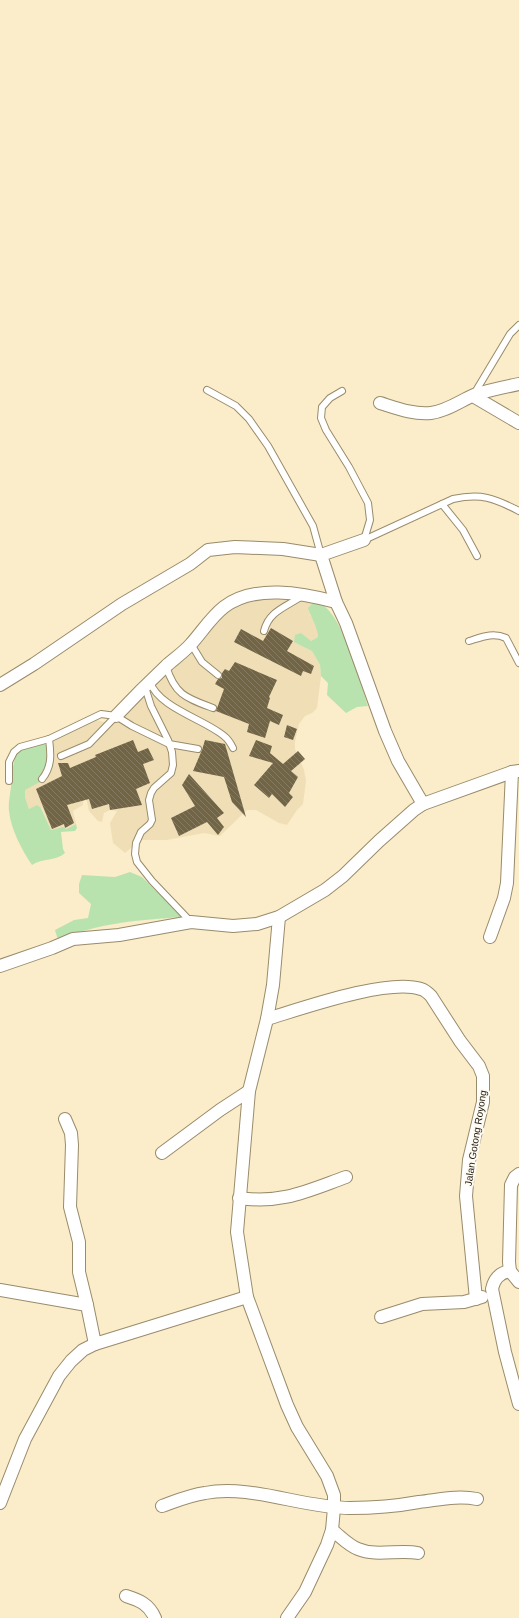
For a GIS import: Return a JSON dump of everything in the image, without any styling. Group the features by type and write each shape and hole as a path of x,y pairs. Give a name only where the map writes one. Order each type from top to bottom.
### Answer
{"street":[{"path":"380,403 409,412 431,413 494,389 519,384"},
{"path":"473,396 519,423"},
{"path":"0,685 34,664 122,604 190,564 208,550 235,547 283,549 321,555 364,540"},
{"path":"321,555 336,602 346,623 370,692 398,761 422,804"},
{"path":"116,716 166,666 191,644 218,613 234,601 258,595 283,592 305,594 336,602"},
{"path":"3,962 73,939 119,935 191,922 233,926 257,924 279,917 325,890 343,876 422,804 515,777 507,883 504,898 490,937"},
{"path":"279,917 273,985 267,1019 249,1091 237,1232 247,1297 287,1405 297,1427 327,1476 334,1495 332,1530 319,1564 305,1592 287,1618"},
{"name":"Jalan Gotong Royong","path":"267,1019 310,1006 386,987 414,987 426,991 432,996 460,1041 479,1066 483,1076 483,1102 469,1160 466,1196 476,1299"},
{"path":"162,1153 220,1110 249,1091"},
{"path":"65,1119 71,1133 72,1145 70,1207 79,1242 79,1272 95,1344"},
{"path":"519,1174 515,1177 511,1185 510,1271 519,1282"},
{"path":"239,1198 266,1201 291,1197 346,1177"},
{"path":"510,1271 500,1274 493,1282 493,1293 505,1352 519,1404"},
{"path":"1,1289 87,1305"},
{"path":"380,1317 422,1304 464,1302 493,1293"},
{"path":"0,1503 25,1440 59,1376 71,1361 83,1350 95,1344 247,1297"},
{"path":"162,1506 206,1492 237,1491 334,1508 373,1507 463,1497 476,1499"},
{"path":"332,1530 358,1549 378,1552 408,1551 418,1553"},
{"path":"126,1596 138,1600 148,1606 155,1618"}],"lane":[{"path":"473,396 510,334 519,325"},
{"path":"207,390 236,406 249,419 268,446 313,526 321,555"},
{"path":"342,391 330,398 322,407 321,418 326,430 349,467 368,503 370,520 364,540"},
{"path":"364,540 453,499 468,496 486,497 497,500 519,511"},
{"path":"442,504 463,530 477,556"},
{"path":"264,631 266,623 276,611 289,605 305,594"},
{"path":"469,641 490,634 500,635 506,638 519,663"},
{"path":"191,644 202,662 218,675"},
{"path":"166,666 173,685 183,695 213,708"},
{"path":"148,684 151,706 169,744 174,765 171,773 154,788 149,800 152,820 150,824 141,832 136,843 135,854 137,862 152,882 191,922"},
{"path":"148,684 158,695 171,705 225,736 233,748"},
{"path":"9,781 9,762 14,752 20,747 48,739 101,714 116,716 132,726 169,744 198,749"},
{"path":"61,756 90,744 116,716"},
{"path":"42,779 49,767 51,753 48,739"}],"shaded area":[{"path":"286,597 314,602 309,608 310,615 313,618 317,629 318,637 311,641 312,651 320,665 321,676 317,708 312,713 305,716 299,724 295,742 295,749 304,770 306,781 303,804 287,825 279,823 256,810 247,810 220,836 204,833 167,840 141,840 125,853 113,843 110,823 117,811 110,810 104,813 102,822 98,821 89,811 86,798 83,799 83,805 73,811 76,824 65,829 59,828 51,830 42,808 29,809 25,797 25,789 40,782 47,766 46,745 56,738 93,719 112,724 216,618 238,603"}],"green space":[{"path":"314,602 324,606 333,616 341,630 355,664 368,706 357,707 346,713 327,695 328,683 321,676 320,665 312,651 294,642 295,635 301,633 311,641 318,637 308,608"},
{"path":"43,743 46,745 47,766 40,782 25,790 25,797 29,809 37,805 41,808 51,830 63,827 66,829 76,824 77,828 75,831 61,832 63,849 65,853 62,856 40,861 32,865 21,846 10,818 9,802 11,777 18,750"},
{"path":"130,872 142,877 182,917 119,923 73,934 58,940 55,930 74,920 88,918 91,904 79,893 79,884 82,875 115,877"}],"building":[{"path":"271,628 293,641 287,651 314,666 311,674 303,671 301,676 234,642 241,629 263,641"},
{"path":"235,662 277,680 269,697 267,708 283,715 279,725 270,721 265,738 247,732 249,724 216,711 224,689 215,684 218,679 222,678 222,673 225,669 229,671"},
{"path":"287,725 297,729 293,740 284,737"},
{"path":"133,740 138,752 148,748 154,760 143,764 150,783 136,789 142,805 110,810 109,804 92,809 89,799 67,805 74,823 65,828 64,824 52,829 36,789 62,776 58,763 68,763 70,768 96,757 95,755"},
{"path":"205,740 225,744 246,817 232,802 224,777 193,771"},
{"path":"256,740 272,746 270,753 283,764 298,751 305,759 291,771 298,777 289,793 293,797 285,807 272,794 269,798 254,785 273,763 249,756"},
{"path":"189,774 224,813 217,818 224,827 218,835 207,822 179,836 171,818 195,806 182,785"}]}
